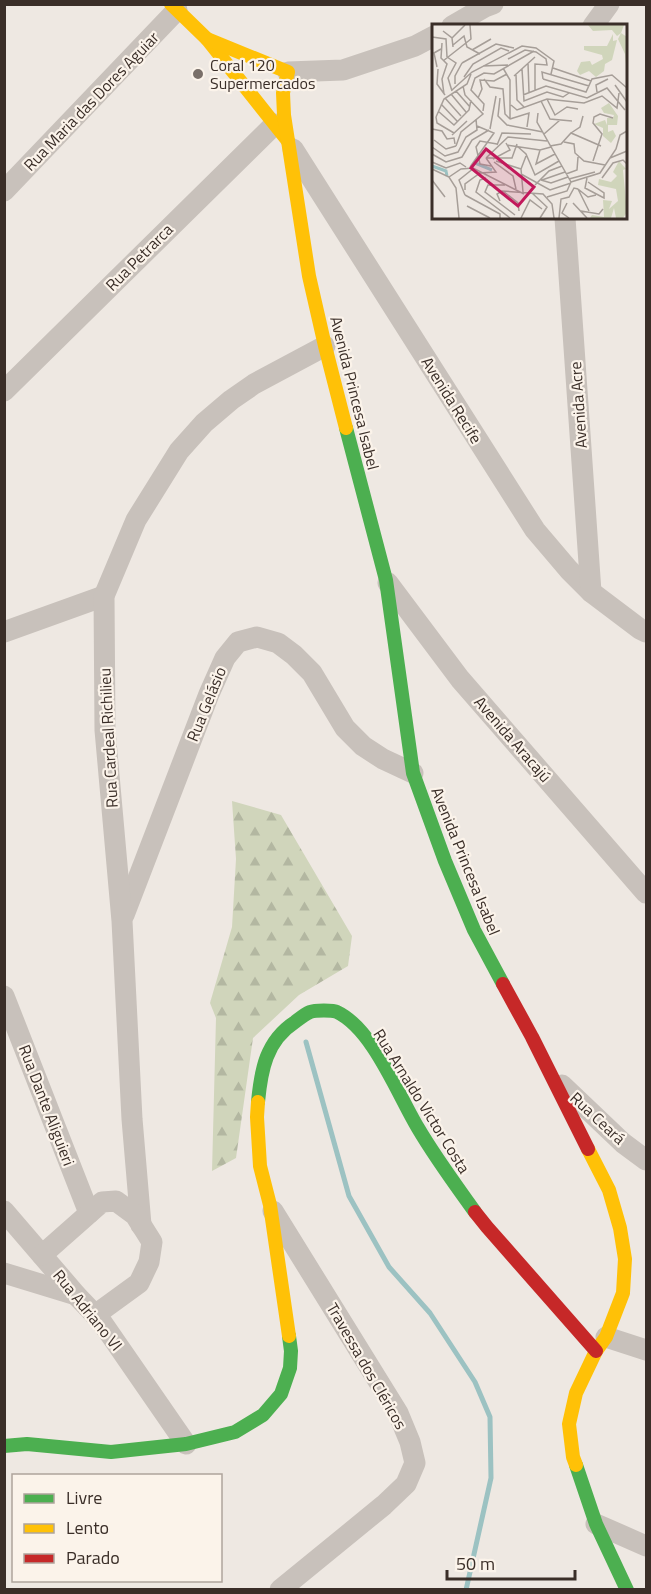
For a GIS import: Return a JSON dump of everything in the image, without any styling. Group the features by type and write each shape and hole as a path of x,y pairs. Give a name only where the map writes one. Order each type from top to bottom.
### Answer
{"street":[{"path":"455,24 493,4"},
{"path":"594,24 609,4"},
{"name":"Avenida Princesa Isabel","path":"174,8 207,39 279,120"},
{"name":"Rua Maria das Dores Aguiar","path":"4,191 174,8"},
{"path":"279,120 288,72 343,70 415,46 432,37"},
{"name":"Avenida Princesa Isabel","path":"207,39 288,72"},
{"name":"Avenida Princesa Isabel","path":"225,46 279,120 288,141 309,276 386,580 413,773 445,861 474,930 551,1074 609,1190 620,1228 624,1259 623,1293 576,1393 569,1424 573,1457 596,1524 627,1590"},
{"name":"Rua Petrarca","path":"4,391 279,120"},
{"name":"Avenida Recife","path":"288,141 535,530 591,592 646,632"},
{"name":"Avenida Acre","path":"565,219 591,592"},
{"name":"Rua Cardeal Richilieu","path":"141,1225 132,1119 122,921 105,730 104,596 136,520 179,451 231,400 254,384 325,346"},
{"name":"Avenida Aracajú","path":"386,580 460,679 646,893"},
{"path":"4,632 104,596"},
{"name":"Rua Gelásio","path":"122,921 209,694 225,658 238,642 257,637 278,643 312,673 345,728 363,746 383,759 413,773"},
{"name":"Rua Dante Aliguieri","path":"4,996 89,1213"},
{"name":"Rua Arnaldo Victor Costa","path":"4,1446 27,1444 111,1452 186,1444 235,1432 262,1415 282,1394 290,1368 291,1351 270,1205 260,1166 257,1117 260,1080 268,1051 289,1026 310,1012 335,1011 351,1021 369,1042 444,1170 487,1227 601,1344"},
{"name":"Rua Ceará","path":"551,1074 623,1143 646,1160"},
{"path":"42,1255 102,1202 116,1201 135,1215 152,1242 149,1262 139,1283 95,1315"},
{"name":"Travessa dos Cléricos","path":"270,1205 398,1413 410,1442 415,1463 406,1484 384,1505 280,1590"},
{"name":"Rua Adriano VI","path":"4,1211 95,1315 186,1444"},
{"path":"4,1273 77,1296"},
{"path":"601,1344 646,1350"},
{"path":"596,1524 646,1546"}],"green space":[{"path":"232,801 281,815 352,936 348,966 299,995 253,1038 236,1158 212,1171 216,1018 210,1003 232,927 236,859"}],"waterway":[{"path":"306,1042 349,1196 389,1267 430,1313 475,1382 490,1417 491,1478 466,1590"}],"traffic: fast":[{"path":"346,428 386,580 413,773 445,861 474,930 503,984"},
{"path":"258,1102 263,1068 277,1038 310,1012 324,1010 337,1012 350,1021 373,1047 425,1139 475,1212"},
{"path":"4,1446 27,1444 111,1452 186,1444 235,1432 263,1415 281,1394 290,1368 289,1336"},
{"path":"576,1465 596,1524 627,1590"}],"traffic: slow":[{"path":"171,4 207,39 288,141"},
{"path":"207,39 288,72 283,93 284,115 309,276 346,428"},
{"path":"258,1102 260,1166 270,1205 289,1336"},
{"path":"576,1465 569,1424 576,1393 596,1351 606,1337 623,1293 625,1259 620,1228 609,1190 588,1149"}],"traffic: jam":[{"path":"503,984 588,1149"},
{"path":"475,1212 596,1351"}],"place":[{"name":"Coral 120 Supermercados","path":"198,74"}]}
